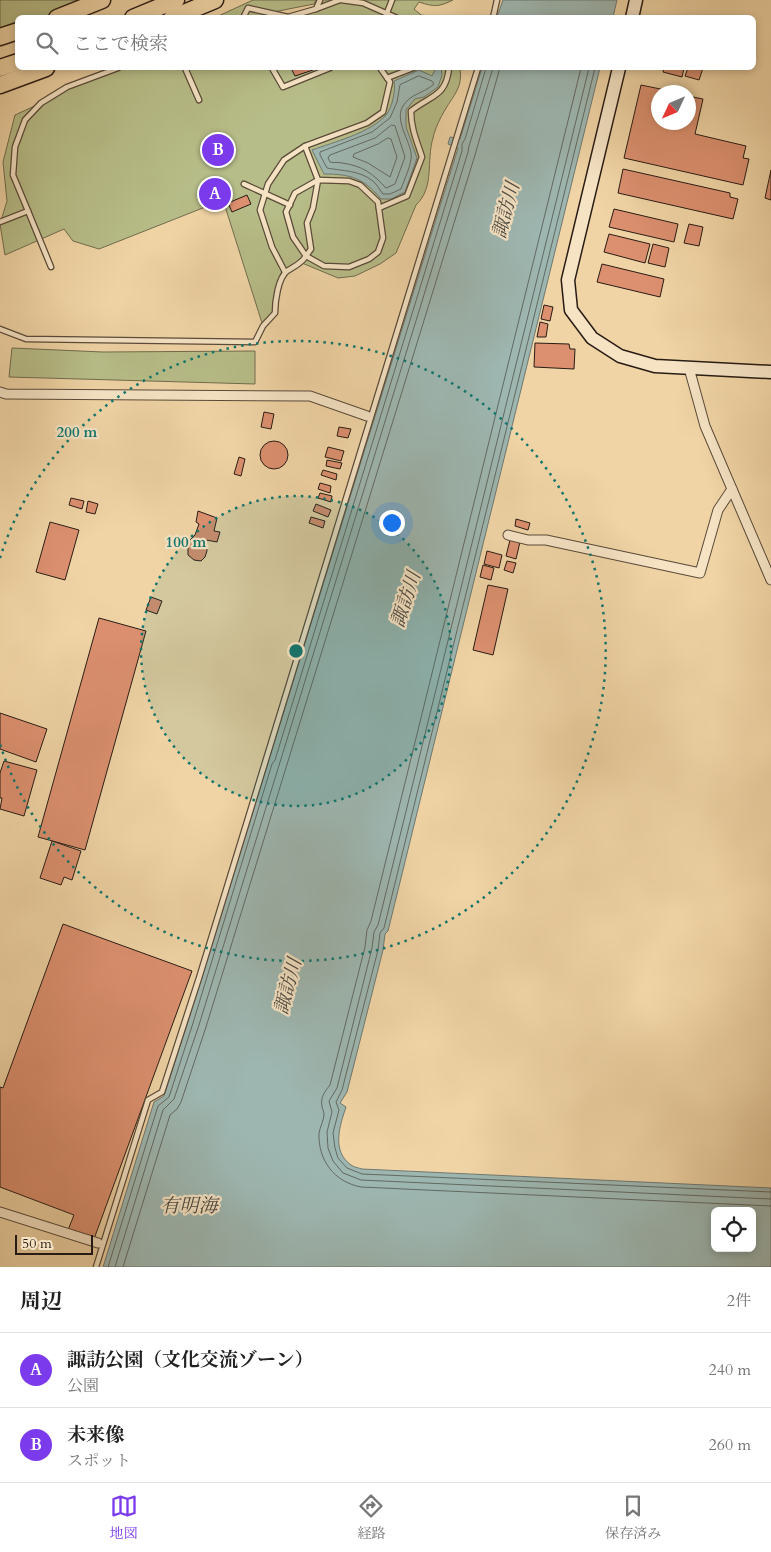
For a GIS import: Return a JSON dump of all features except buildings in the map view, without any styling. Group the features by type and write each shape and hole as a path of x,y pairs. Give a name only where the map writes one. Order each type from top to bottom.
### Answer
{"highway":[{"path":"65,15 102,0"},
{"path":"140,15 176,0"},
{"path":"179,15 215,0"},
{"path":"0,37 15,32"},
{"path":"0,68 15,63"},
{"path":"0,85 41,70"}],"street":[{"path":"633,15 636,0"},
{"path":"619,70 568,280 571,310 592,338 620,356 655,366 771,372"},
{"path":"689,368 706,426 771,580"},
{"path":"0,392 6,394 310,396 367,416"},
{"path":"508,535 528,540 546,540 700,573 718,510 732,490"},
{"path":"0,1212 98,1243"}],"lane":[{"path":"316,9 320,0"},
{"path":"295,15 340,0 363,3 384,15"},
{"path":"386,15 392,0"},
{"path":"494,15 497,0"},
{"path":"244,15 248,8 279,15"},
{"path":"51,267 13,175 15,147 25,120 41,103 67,87 113,70"},
{"path":"186,70 200,100"},
{"path":"273,70 283,87 325,70"},
{"path":"285,272 272,247 260,210 268,184 284,160 305,146 367,124 383,112 390,82 382,70"},
{"path":"388,78 408,70"},
{"path":"379,208 407,196 422,157 414,138 411,111 422,102 440,93 447,81 448,70"},
{"path":"96,1267 148,1100 162,1092 196,988 477,70"},
{"path":"0,330 26,339 255,342 263,326 275,313 276,298 285,272 302,262 311,249 307,223 313,208 318,180 305,146"},
{"path":"318,180 349,180 360,185 378,202 379,208 382,238 378,252 369,259 349,267 324,266 306,256 293,237 286,212 295,193 318,180"},
{"path":"244,184 290,205"},
{"path":"0,222 28,211"}],"green space":[{"path":"0,0 96,0 53,15 15,15 15,29 0,34"},
{"path":"253,0 316,0 314,4 268,13 278,15 220,15"},
{"path":"320,0 453,0 436,5 419,2 414,9 421,15 295,15 316,9"},
{"path":"112,70 460,70 461,75 459,86 436,127 431,147 426,190 416,205 396,253 380,264 355,276 338,278 302,263 285,272 275,297 275,313 263,326 223,200 99,249 73,241 64,229 5,255 0,224 7,201 3,162 15,115 41,103 67,87"},
{"path":"12,348 103,352 255,351 255,384 9,377"}],"water":[{"path":"503,0 617,0 613,15 498,15"},
{"path":"419,70 432,76 435,70 441,70 442,75 438,87 424,97 415,99 406,110 406,127 417,158 405,192 391,199 381,199 368,186 356,179 349,176 324,174 312,150 361,132 379,121 386,115 392,104 394,81"},
{"path":"481,70 600,70 388,931 385,934 383,950 347,1092 340,1103 346,1107 341,1122 339,1138 341,1153 351,1165 362,1169 771,1188 771,1267 103,1267 154,1102 164,1096 188,1021 458,148 448,144 450,137 460,139"}],"place":[{"name":"未来像","path":"218,150"},
{"name":"諏訪公園（文化交流ゾーン）","path":"215,194"}],"water label":[{"name":"諏訪川","path":"505,210"},
{"name":"諏訪川","path":"405,599"},
{"name":"諏訪川","path":"287,986"},
{"name":"有明海","path":"189,1205"}]}
